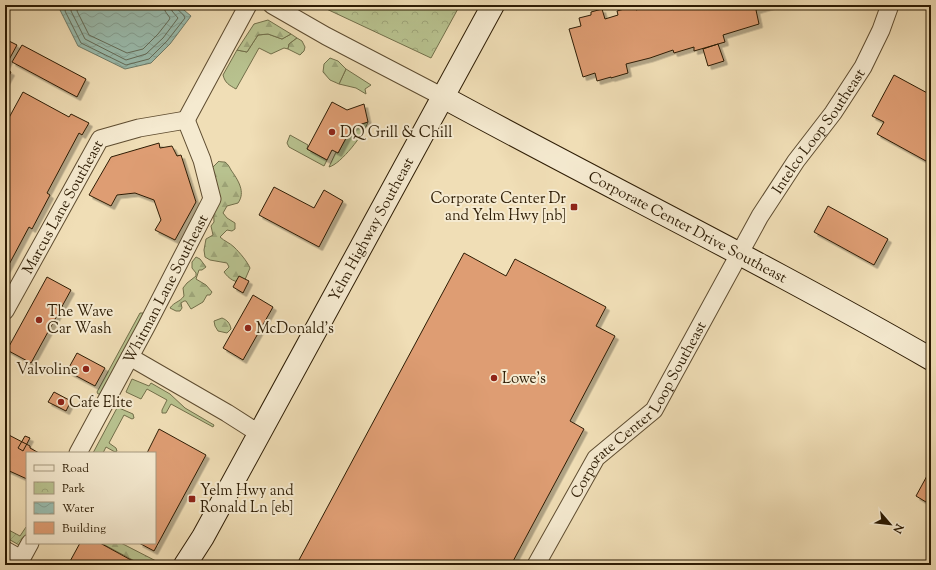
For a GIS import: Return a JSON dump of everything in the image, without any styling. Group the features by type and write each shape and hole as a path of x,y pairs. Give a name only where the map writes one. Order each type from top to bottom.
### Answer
{"main road":[{"name":"Yelm Highway Southeast","path":"185,565 203,537 260,434 493,5"},
{"name":"Corporate Center Drive Southeast","path":"443,97 621,192 740,253 846,310 931,359"},
{"name":"Yelm Highway Southeast","path":"195,565 203,537"}],"street":[{"path":"186,120 248,5"},
{"path":"272,5 326,36 443,97"},
{"name":"Intelco Loop Southeast","path":"740,253 760,216 780,184 833,113 863,67 881,30 890,5"},
{"name":"Marcus Lane Southeast","path":"5,311 100,139 139,128 186,120"},
{"name":"Whitman Lane Southeast","path":"79,452 194,236 212,199 202,160 186,120"},
{"name":"Corporate Center Loop Southeast","path":"536,565 596,458 654,410 740,253"},
{"path":"130,357 227,413 260,434"},
{"path":"5,550 20,562 29,544"}],"green space":[{"path":"318,5 460,5 431,58"},
{"path":"268,20 291,34 282,39 268,34 258,35 247,52 237,50 254,24"},
{"path":"268,34 282,39 291,34 297,38 289,44 288,49 284,48 271,54 259,48 236,89 229,85 223,75 237,50 247,52 258,35"},
{"path":"297,38 302,41 305,47 304,51 300,55 288,49 289,44"},
{"path":"330,58 338,61 346,69 339,84 330,80 323,72 324,64"},
{"path":"346,69 371,85 365,89 366,94 356,88 339,84"},
{"path":"368,122 362,134 346,155 334,165 329,167 336,152 338,153 352,127"},
{"path":"290,135 308,145 307,149 327,160 324,166 289,147 287,143"},
{"path":"219,161 225,162 228,165 241,190 238,203 227,206 223,213 227,218 235,223 235,229 232,231 227,230 220,237 234,247 249,265 250,268 244,282 230,279 224,272 229,267 227,263 210,260 205,257 204,250 206,239 213,235 211,226 214,222 212,168"},
{"path":"196,257 200,259 206,267 199,270 196,279 206,285 212,292 210,295 207,295 203,302 191,309 186,301 184,301 181,303 182,308 180,311 176,311 170,308 184,296 183,288 196,276 196,273 192,268 192,262"},
{"path":"140,313 143,313 144,316 102,394 98,394 97,392"},
{"path":"222,318 228,322 231,327 227,333 218,331 215,326 214,321"},
{"path":"132,379 149,386 151,383 170,394 185,408 214,425 213,427 171,404 166,413 162,413 167,400 147,389 141,399 126,392"},
{"path":"117,408 133,414 134,418 132,419 124,415 109,443 116,448 117,451 115,452 106,447 104,452 94,452"},
{"path":"26,527 25,537 19,545 5,537 5,528 20,536"},
{"path":"103,544 123,544 158,562 156,565 142,565"}],"water":[{"path":"64,5 178,5 191,16 170,44 151,63 125,69 78,46 60,10"}],"building":[{"path":"648,5 773,5 756,10 759,24 723,35 725,42 694,51 694,47 674,53 673,50 626,64 628,73 611,78 597,81 595,73 583,77 569,29 581,26 579,18 591,15 591,12 602,9 605,19 618,15 617,11 635,6 636,10 649,6"},
{"path":"9,41 17,45 5,67 5,49"},
{"path":"718,44 724,61 708,66 703,49"},
{"path":"22,45 86,79 77,97 12,62"},
{"path":"5,69 11,72 5,83"},
{"path":"894,75 931,95 931,153 926,161 877,134 884,122 872,116"},
{"path":"23,92 69,117 71,114 89,123 82,135 79,133 47,193 50,195 32,229 29,227 5,272 5,125"},
{"name":"DQ Grill & Chill","path":"332,102 347,110 364,104 368,122 352,127 338,153 332,150 327,160 307,149"},
{"path":"159,143 160,148 172,146 177,156 181,155 196,202 175,240 155,230 161,220 154,200 135,193 117,195 111,206 89,195 111,157"},
{"path":"274,187 314,208 324,190 343,201 319,247 259,215"},
{"path":"828,206 888,239 874,265 814,232"},
{"name":"Lowe's","path":"464,253 506,276 515,259 606,307 596,326 615,336 570,421 584,429 511,565 308,565 299,560"},
{"path":"239,276 249,281 243,293 233,287"},
{"name":"The Wave Car Wash","path":"47,277 71,290 31,363 7,350"},
{"name":"McDonald's","path":"253,295 273,307 243,360 223,348"},
{"name":"Valvoline","path":"77,353 105,368 95,386 67,371"},
{"path":"54,392 71,401 66,411 48,402"},
{"path":"159,429 206,455 154,551 141,544 156,544 156,452 148,452"},
{"path":"5,433 30,446 30,448 37,452 26,452 26,479 5,469"},
{"path":"25,436 30,438 23,451 18,448"},
{"path":"928,474 931,476 931,505 916,496"},
{"path":"79,544 102,544 140,565 68,565"}],"place":[{"name":"DQ Grill & Chill","path":"332,132"},
{"name":"Corporate Center Dr and Yelm Hwy [nb]","path":"574,207"},
{"name":"The Wave Car Wash","path":"39,320"},
{"name":"McDonald's","path":"248,328"},
{"name":"Valvoline","path":"86,369"},
{"name":"Lowe's","path":"494,378"},
{"name":"Cafe Elite","path":"61,402"},
{"name":"Yelm Hwy and Ronald Ln [eb]","path":"192,499"}]}
